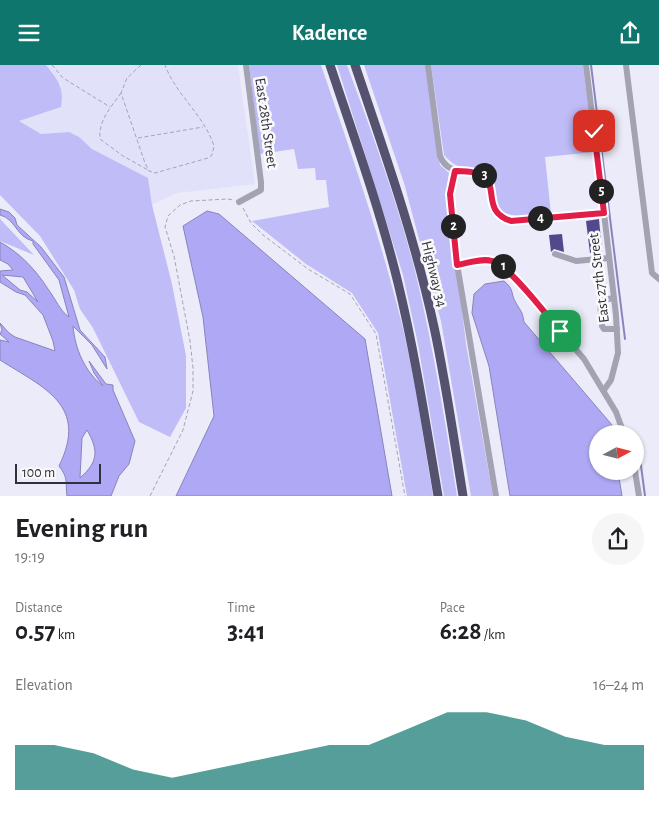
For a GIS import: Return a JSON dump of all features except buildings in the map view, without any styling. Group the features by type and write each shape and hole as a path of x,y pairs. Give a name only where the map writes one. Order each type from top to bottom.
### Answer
{"highway":[{"path":"330,65 381,221 398,281 415,359 438,496"},
{"name":"Highway 34","path":"354,65 396,188 426,293 446,393 463,496"}],"street":[{"name":"East 28th Street","path":"239,202 261,190 246,65"},
{"path":"428,65 440,156 443,163 455,171 450,194 457,265 496,496"},
{"path":"586,65 604,213"},
{"path":"626,65 652,273 659,279"},
{"name":"East 27th Street","path":"455,171 471,171 485,176 489,181 493,204 497,213 502,218 511,221 604,213 618,353 612,380 604,390"},
{"path":"555,253 576,261 609,257"},
{"path":"457,265 490,260 504,267 584,359 604,390 621,425"},
{"path":"614,299 600,302 602,326 604,329 617,329"},
{"path":"637,480 640,496"}],"path":[{"path":"52,65 64,78 110,107"},
{"path":"141,65 127,78 121,93 110,107 101,125 100,139 123,157 155,173 163,173 212,155 214,146 196,111 177,89 165,65"},
{"path":"121,93 149,171"},
{"path":"137,139 204,127"},
{"path":"150,496 183,430 192,391 193,368 190,341 174,255 165,227 168,216 180,205 191,201 228,199 239,202 251,223 263,235 308,269 350,294 376,334 405,496"}],"shaded area":[{"path":"0,65 46,65 60,85 62,94 61,107 19,121 41,134 69,132 79,137 92,149 148,178 152,205 172,284 186,356 186,408 170,437 139,422 93,328 80,309 74,290 40,236 0,195"},
{"path":"46,65 238,65 255,184 177,193 152,205 148,178 92,149 69,132 41,134 18,121 61,107 61,84"},
{"path":"249,65 321,65 371,214 403,328 433,496 407,496 378,333 352,293 306,264 252,221 329,207 326,180 316,180 315,168 298,169 294,149 260,154"},
{"path":"337,65 347,65 384,167 408,245 433,355 457,496 444,496 418,344 403,275"},
{"path":"364,65 426,65 440,165 449,173 447,186 466,344 493,496 471,496 441,321 404,183"},
{"path":"431,65 583,65 594,152 545,157 551,214 518,216 502,213 495,199 493,179 484,169 458,166 444,155"},
{"path":"0,209 9,212 15,218 17,225 41,247 64,277 80,330 105,357 107,369 92,345 73,326 76,343 86,367 103,386 94,373 89,361 106,384 113,385 113,390 135,441 129,464 119,476 111,496 67,496 65,478 59,466 67,445 69,428 65,413 46,390 0,360 0,340 9,342 0,334 2,330 0,323 15,337 55,351 43,315 25,295 0,282 0,271 13,270 8,264 0,260 0,242 14,251 33,269 60,308 69,317 59,280 33,244 33,241 23,236 10,220 0,215","holes":["2,275 23,277 38,302 27,292 20,290","87,430 94,444 95,456 90,467 80,478 82,438"]},
{"path":"207,211 219,214 365,339 392,496 176,496 214,416 203,317 183,226"},
{"path":"0,218 1,220 34,255 0,241"},
{"path":"504,281 507,284 522,313 524,322 612,425 589,425 589,480 619,480 622,496 510,496 489,366 472,313 474,294 485,284"}],"waterway":[{"path":"591,65 625,339"},
{"path":"643,480 645,496"}],"route":[{"path":"560,331 516,280 497,262 490,260 457,265 450,194 452,181 455,171 481,173 489,181 493,204 497,213 502,218 511,221 604,213 594,131"}]}
